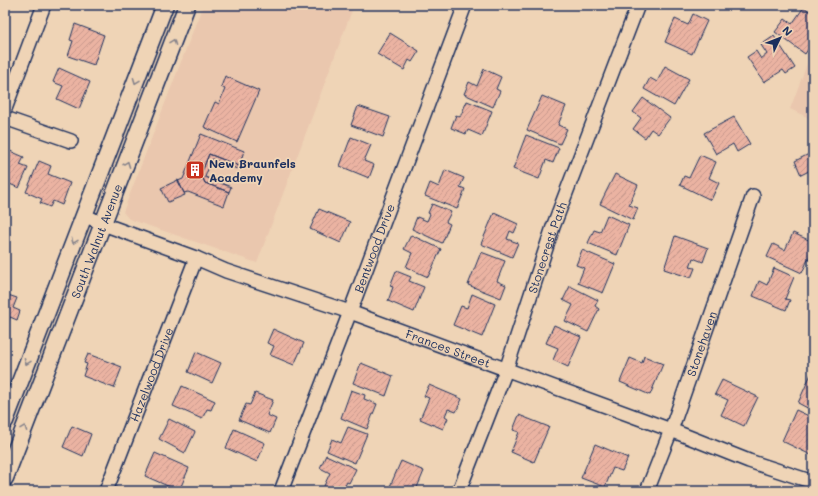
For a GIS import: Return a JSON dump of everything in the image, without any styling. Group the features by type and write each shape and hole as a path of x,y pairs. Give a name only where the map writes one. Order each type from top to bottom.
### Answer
{"street":[{"path":"5,109 44,5"},
{"name":"South Walnut Avenue","path":"5,421 165,5"},
{"name":"South Walnut Avenue","path":"5,478 188,5"},
{"name":"Bentwood Drive","path":"281,491 465,5"},
{"name":"Stonecrest Path","path":"459,491 506,370 553,226 638,5"},
{"path":"5,118 71,141"},
{"name":"Stonehaven","path":"647,491 671,430 753,196"},
{"name":"Frances Street","path":"84,215 226,270 350,312 671,430 749,461 813,482"},
{"name":"Hazelwood Drive","path":"106,491 196,258"}],"shaded area":[{"path":"203,5 354,5 257,263 129,219 123,212"},
{"path":"813,48 813,120 790,109"}],"building":[{"path":"804,7 813,14 813,42 805,54 775,32 785,19 792,24"},
{"path":"693,14 707,21 692,54 665,42 675,19 688,25"},
{"path":"75,24 104,35 94,65 68,56 73,41 70,40"},
{"path":"390,33 419,51 412,62 409,60 404,70 377,54"},
{"path":"774,36 795,68 786,74 783,70 764,82 747,57 756,51 761,59 767,54 761,45"},
{"path":"665,66 689,79 674,106 644,89 650,78 657,82"},
{"path":"59,68 90,82 79,109 57,99 63,86 53,82"},
{"path":"484,69 501,77 496,89 500,91 493,107 464,94 469,82 477,86"},
{"path":"225,76 259,91 237,142 204,127 215,102 219,104 225,89 221,87"},
{"path":"542,96 566,106 558,125 567,129 560,144 527,130"},
{"path":"643,98 670,118 658,134 651,129 645,138 633,129 641,118 633,112"},
{"path":"467,101 492,111 482,136 468,130 466,134 451,128 456,115 460,117"},
{"path":"358,106 390,117 383,137 351,125"},
{"path":"734,117 750,144 737,152 733,144 716,154 704,133"},
{"name":"New Braunfels Academy","path":"201,134 244,151 239,166 209,154 201,174 205,183 229,192 224,206 188,192 184,193 178,181 183,179"},
{"path":"526,135 559,148 553,163 546,160 539,179 513,169"},
{"path":"351,137 371,145 364,161 374,165 369,178 340,166"},
{"path":"10,151 24,157 20,165 28,168 19,188 5,182 5,158 6,159"},
{"path":"813,152 813,175 811,170 801,175 795,161"},
{"path":"209,154 239,166 237,169 212,159 205,177 231,187 229,192 205,183 201,174"},
{"path":"700,155 716,162 709,178 719,183 711,200 680,185 684,176 689,178"},
{"path":"39,161 51,166 48,174 70,183 62,205 53,201 50,207 40,203 42,199 26,192"},
{"path":"445,170 464,178 460,187 465,189 457,209 425,196 430,183 439,187"},
{"path":"615,174 638,185 629,205 638,208 633,220 600,204"},
{"path":"178,180 185,195 168,202 161,188"},
{"path":"432,204 451,212 446,222 450,224 442,243 412,229 417,217 427,221 430,214 428,213"},
{"path":"319,209 350,222 341,243 310,229"},
{"path":"494,213 518,224 514,233 510,231 507,239 518,243 512,257 481,244"},
{"path":"607,215 629,225 617,255 588,243 594,230 600,232"},
{"path":"793,233 813,242 813,248 802,273 767,257 773,244 785,250"},
{"path":"411,235 441,249 428,277 406,267 412,253 404,249"},
{"path":"675,236 708,248 703,262 693,258 690,267 695,268 691,278 664,269"},
{"path":"582,250 615,264 603,293 578,283 584,268 576,265"},
{"path":"481,252 505,261 497,281 506,285 501,298 468,285"},
{"path":"774,268 794,277 785,299 790,300 786,310 753,296 759,281 767,285"},
{"path":"396,271 411,277 409,281 424,287 414,312 388,301 393,287 390,286"},
{"path":"570,286 598,300 595,306 599,309 588,332 565,321 573,305 563,300"},
{"path":"5,294 17,298 13,308 20,311 17,320 10,317 5,331"},
{"path":"472,294 495,304 482,337 453,325 461,306 467,308"},
{"path":"554,325 581,337 568,367 553,360 558,348 546,343"},
{"path":"273,329 304,343 294,365 270,355 274,346 267,343"},
{"path":"196,352 221,363 212,383 188,372"},
{"path":"88,354 122,367 114,388 83,376 87,364 84,363"},
{"path":"644,356 663,364 650,395 620,382 630,358 642,363"},
{"path":"361,363 393,376 386,396 353,383"},
{"path":"811,374 813,375 813,411 798,403"},
{"path":"722,380 758,397 744,426 721,415 728,400 715,394"},
{"path":"429,385 462,399 456,412 448,409 445,416 448,418 443,429 420,419 429,398 424,396"},
{"path":"182,386 215,401 211,410 207,409 202,419 173,406"},
{"path":"351,390 365,395 364,399 377,404 367,429 341,418"},
{"path":"255,393 273,400 267,415 276,419 270,433 239,420 246,404 250,405"},
{"path":"796,410 813,418 813,432 811,436 813,437 813,450 811,455 782,441"},
{"path":"519,415 549,427 534,462 511,452 519,432 513,430"},
{"path":"169,419 195,432 185,453 159,439"},
{"path":"72,426 91,434 83,456 63,447"},
{"path":"348,427 367,434 355,463 327,451 332,439 341,443"},
{"path":"234,429 265,443 257,462 226,448"},
{"path":"595,444 628,458 622,471 613,468 605,487 581,478"},
{"path":"155,453 189,468 179,491 145,476"},
{"path":"326,455 356,469 349,483 347,482 342,491 330,491 323,488 330,473 320,468"},
{"path":"401,461 424,471 416,490 418,491 388,491"},
{"path":"580,488 589,491 579,491"}],"place":[{"name":"New Braunfels Academy","path":"195,170"}]}
